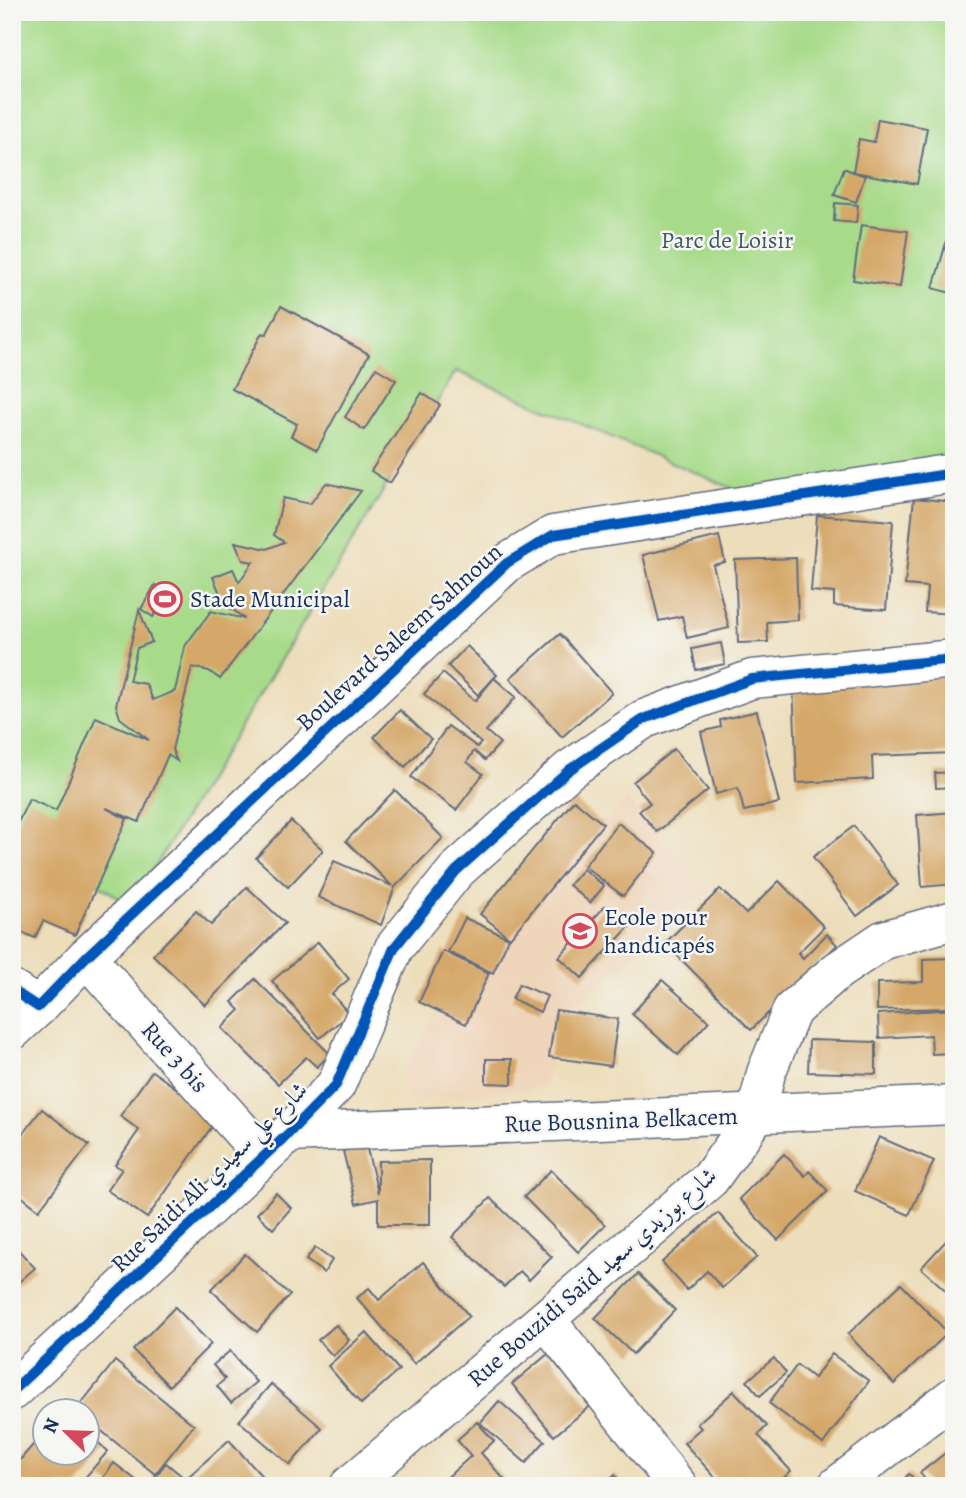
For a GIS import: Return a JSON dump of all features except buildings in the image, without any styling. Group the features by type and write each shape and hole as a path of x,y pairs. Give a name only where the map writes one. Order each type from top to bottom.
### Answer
{"street":[{"name":"Boulevard Saleem Sahnoun","path":"21,1009 86,957 507,563 553,535 954,473"},
{"name":"Rue Saïdi Ali شارع علي سعيدي","path":"12,1391 276,1145 335,1085 394,948 456,871 569,770 644,719 752,679 954,659"},
{"name":"Rue Bouzidi Saïd شارع بوزيدي سعيد","path":"349,1486 547,1321 710,1179 756,1115 765,1073 792,1010 837,971 883,940 954,920"},
{"name":"Rue 3 bis","path":"86,957 276,1145"},
{"name":"Rue Bousnina Belkacem","path":"276,1145 954,1105"},
{"path":"547,1321 678,1486"},
{"path":"837,1486 954,1396"}],"shaded area":[{"name":"Ecole pour handicapés","path":"627,799 708,891 569,1013 543,1088 409,1101 400,1078 459,971"}],"green space":[{"name":"Parc de Loisir","path":"12,12 954,12 954,463 757,499 456,371 131,906 12,827"}],"cycle path":[{"path":"12,990 38,1007 86,957 507,563 553,535 954,473"},
{"path":"12,1391 289,1133 336,1085 394,948 456,871 569,770 644,719 752,679 954,659"}],"place":[{"name":"Stade Municipal","path":"165,599"},
{"name":"Ecole pour handicapés","path":"580,931"}]}
